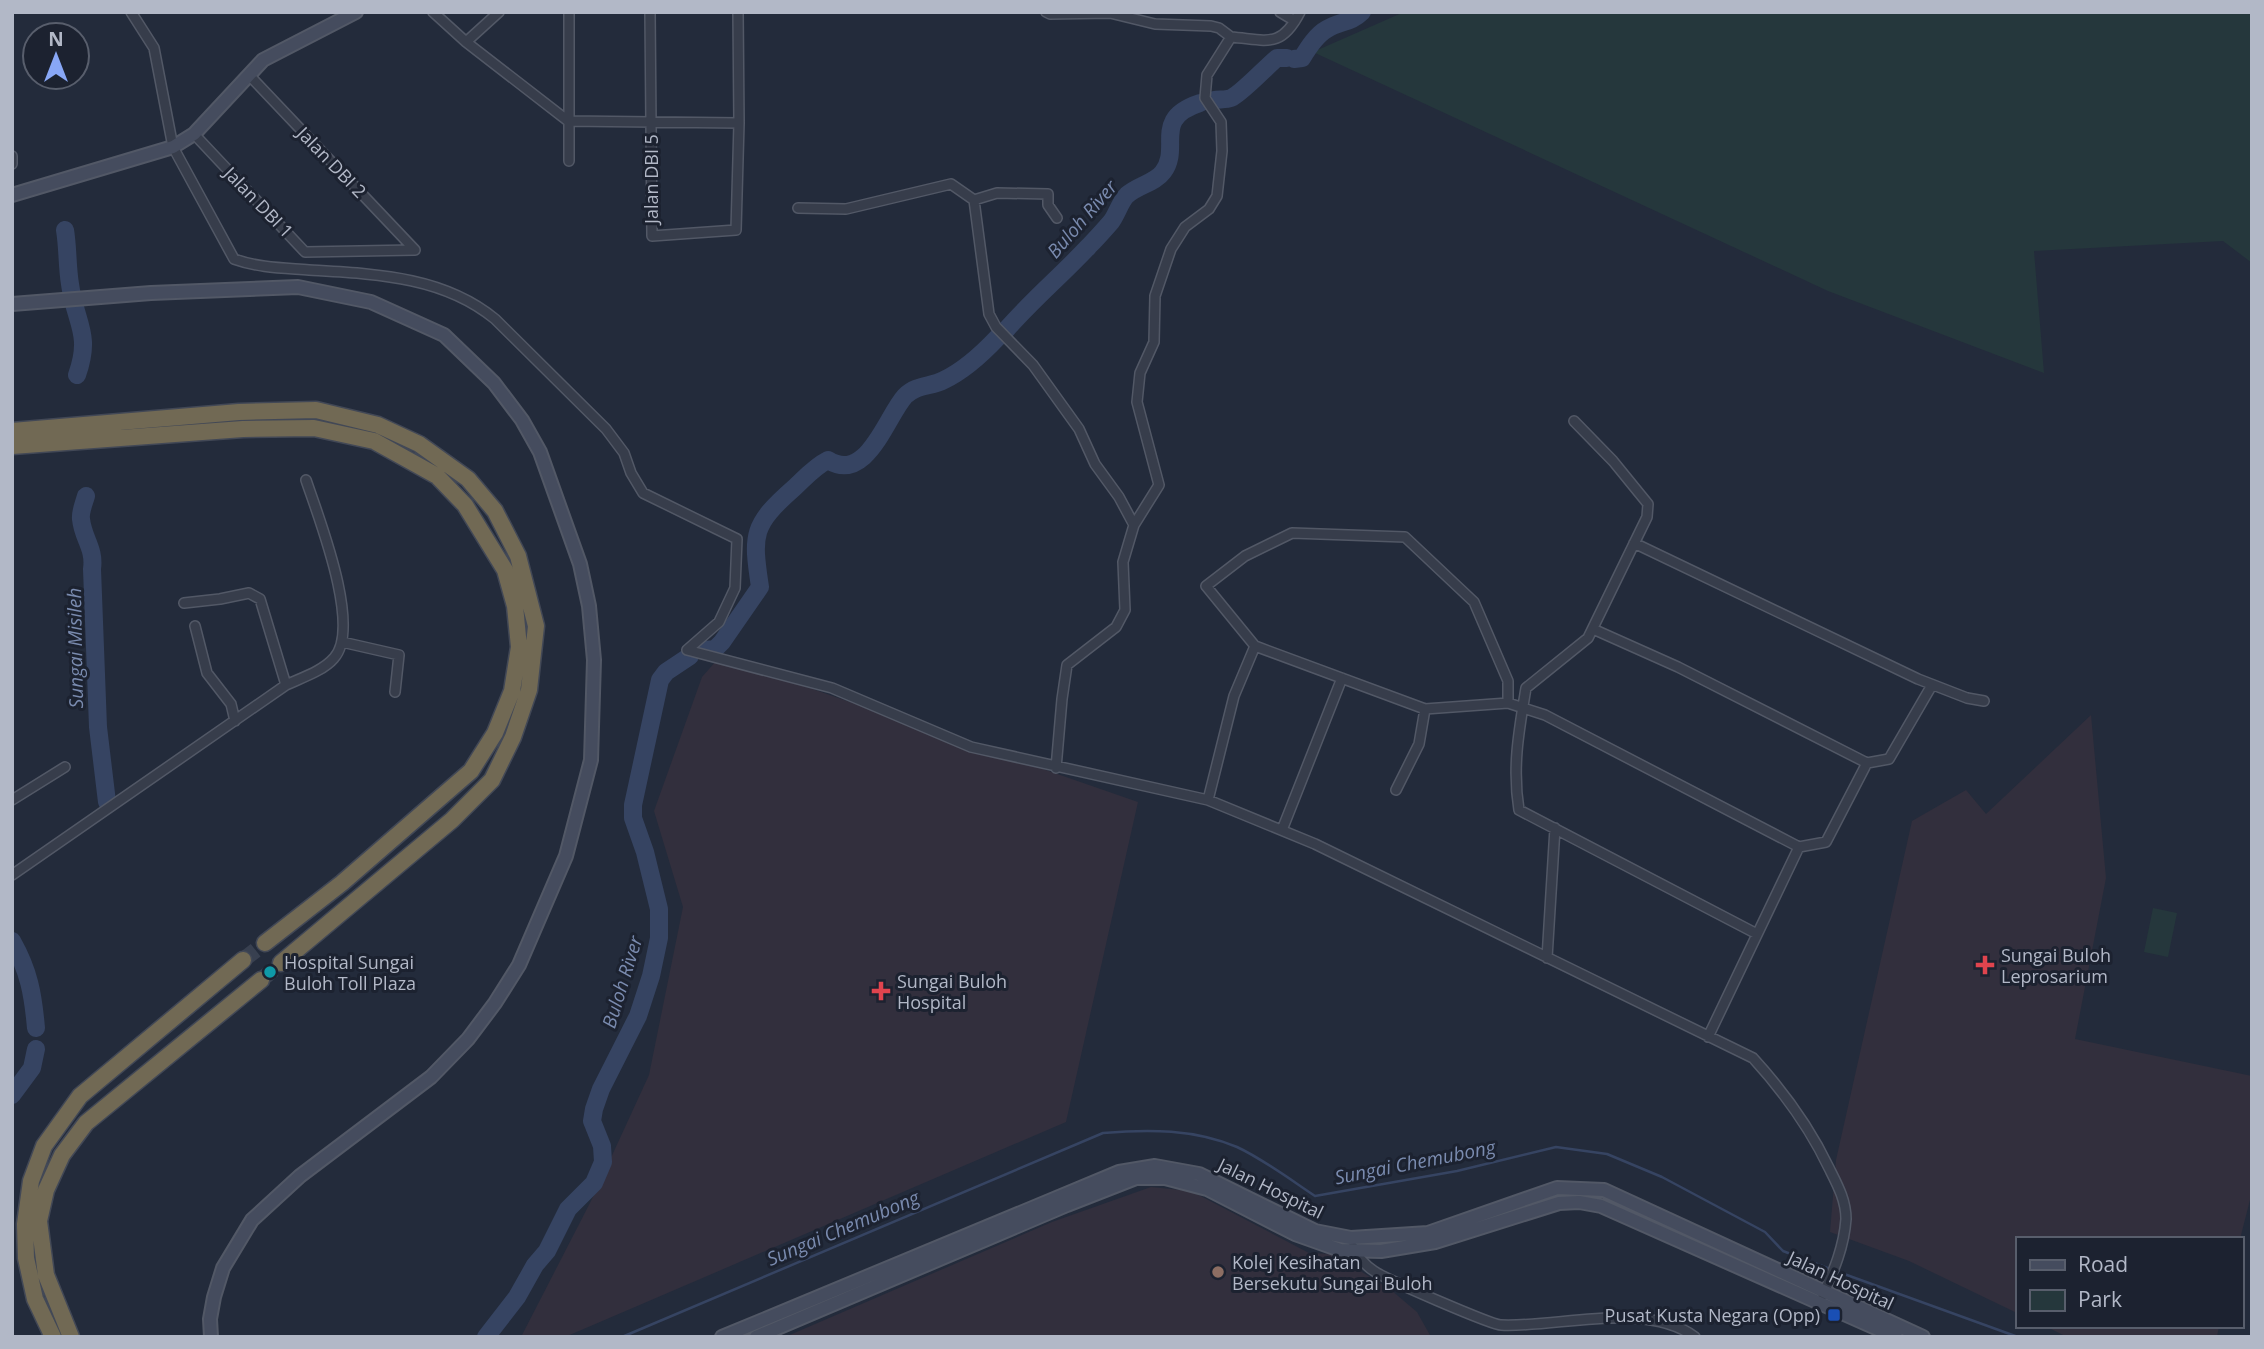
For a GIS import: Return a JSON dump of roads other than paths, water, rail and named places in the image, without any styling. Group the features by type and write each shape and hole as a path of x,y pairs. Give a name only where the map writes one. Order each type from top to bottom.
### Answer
{"highway":[{"path":"12,431 239,412 316,410 378,425 419,444 468,479 495,510 518,556 536,626 529,690 513,737 492,780 452,820 281,963"},
{"path":"12,423 112,423"},
{"path":"12,446 243,429 314,428 374,442 437,477 465,505 505,570 515,606 519,647 512,691 495,733 471,771 342,883 265,943"},
{"path":"12,454 125,439"},
{"path":"53,1337 35,1299 26,1258 25,1224 31,1181 44,1146 80,1096 243,960"},
{"path":"71,1337 46,1275 39,1221 46,1190 62,1155 86,1123 261,981"},
{"path":"148,1040 163,1060"}],"street":[{"path":"131,12 154,48 173,146 234,259 262,267 366,274 429,284 460,295 478,305 606,429 624,453 643,494 737,539 735,588 719,622 688,650 832,688 971,747 1208,800 1315,844 1753,1058 1782,1090 1811,1132 1843,1199 1846,1218 1840,1258 1824,1292"},
{"path":"12,195 173,146 194,134 264,61 356,12"},
{"path":"433,12 466,42 568,121 739,123 738,12"},
{"path":"466,42 499,12"},
{"path":"569,12 569,161"},
{"name":"Jalan DBI 5","path":"650,12 652,236 736,230 739,123"},
{"path":"1046,12 1110,13 1155,24 1211,26 1219,28 1231,37 1275,40 1290,31 1298,17 1280,12"},
{"path":"1056,768 1067,665 1116,626 1125,610 1123,562 1134,525 1159,485 1137,402 1140,373 1154,342 1155,296 1171,249 1185,227 1209,209 1216,196 1222,151 1222,122 1205,98 1208,75 1231,37"},
{"name":"Jalan DBI 2","path":"249,75 415,250"},
{"name":"Jalan DBI 1","path":"194,134 305,252 415,250"},
{"path":"797,208 846,209 951,184 974,200 989,314 996,327 1033,365 1079,429 1095,464 1119,497 1134,525"},
{"path":"974,200 997,193 1048,194 1048,205 1057,218"},
{"path":"12,304 192,291 298,287 371,302 444,335 494,383 522,420 540,452 580,564 589,606 594,660 591,761 566,856 519,965 482,1021 431,1077 300,1176 253,1220 223,1268 210,1319 211,1337"},
{"path":"1574,421 1613,461 1648,504 1647,517 1588,638 1526,688 1515,782 1519,810 1758,934"},
{"path":"12,874 286,685 334,658 342,642 338,588 332,555 306,480"},
{"path":"1508,703 1508,681 1474,602 1405,537 1292,533 1245,556 1206,586 1255,646 1424,709 1508,703 1545,715 1799,847 1826,842 1867,763"},
{"path":"1634,543 1932,685 1984,701"},
{"path":"184,603 255,594 260,599 286,685"},
{"path":"195,626 207,673 231,704 235,721"},
{"path":"1593,629 1678,667 1867,763 1889,759 1932,685"},
{"path":"342,642 399,655 395,692"},
{"path":"1208,800 1234,696 1255,646"},
{"path":"1282,830 1342,678"},
{"path":"1396,790 1419,744 1424,709"},
{"path":"12,800 65,766"},
{"path":"1547,958 1555,828"},
{"path":"1708,1037 1799,847"},
{"name":"Jalan Hospital","path":"722,1337 1084,1185 1119,1172 1155,1166 1199,1174 1315,1231 1352,1244"},
{"name":"Jalan Hospital","path":"756,1337 1136,1178 1165,1178 1207,1189 1295,1234 1340,1250 1352,1244 1428,1233 1556,1188 1604,1190 1923,1337"},
{"path":"1352,1244 1374,1271 1499,1326 1593,1318 1640,1319 1680,1326 1695,1337"},
{"name":"Jalan Hospital","path":"1824,1292 1896,1337"}],"waterway":[{"name":"Buloh River","path":"1294,59 1302,58 1323,32 1362,12"},
{"name":"Buloh River","path":"1214,100 1229,99 1277,58 1287,58"},
{"name":"Buloh River","path":"1006,330 1103,231 1127,195 1156,179 1163,172 1168,163 1170,134 1176,117 1200,103"},
{"name":"Sungai Misileh","path":"65,230 72,297 83,338 77,375"},
{"name":"Buloh River","path":"706,650 715,649 722,642 760,587 756,554 758,532 780,501 828,460 842,465 854,463 864,456 905,396 914,389 939,382 959,371 998,337"},
{"name":"Sungai Misileh","path":"86,496 81,519 92,562 98,727 107,802"},
{"name":"Buloh River","path":"486,1337 517,1297 535,1265 547,1251 568,1209 594,1183 603,1162 602,1146 592,1121 594,1109 601,1089 638,1016 651,976 659,938 659,909 645,852 633,818 633,805 660,680 666,672 690,656"},
{"name":"Sungai Misileh","path":"12,941 29,983 36,1028"},
{"name":"Sungai Misileh","path":"12,1095 32,1068 36,1049"},
{"name":"Sungai Chemubong","path":"622,1337 1103,1133 1120,1132 1171,1132 1221,1141 1257,1157 1315,1196 1457,1171 1556,1147 1607,1154 1662,1177 1765,1232 1783,1251 1830,1269"},
{"name":"Sungai Chemubong","path":"1836,1271 2018,1337"}],"tunnel":[{"path":"243,960 265,943"},
{"path":"261,980 281,963"}],"place":[{"name":"Sungai Buloh Leprosarium","path":"1985,965"},
{"name":"Hospital Sungai Buloh Toll Plaza","path":"270,972"},
{"name":"Sungai Buloh Hospital","path":"881,991"},
{"name":"Kolej Kesihatan Bersekutu Sungai Buloh","path":"1218,1272"},
{"name":"Pusat Kusta Negara (Opp)","path":"1834,1315"}]}
